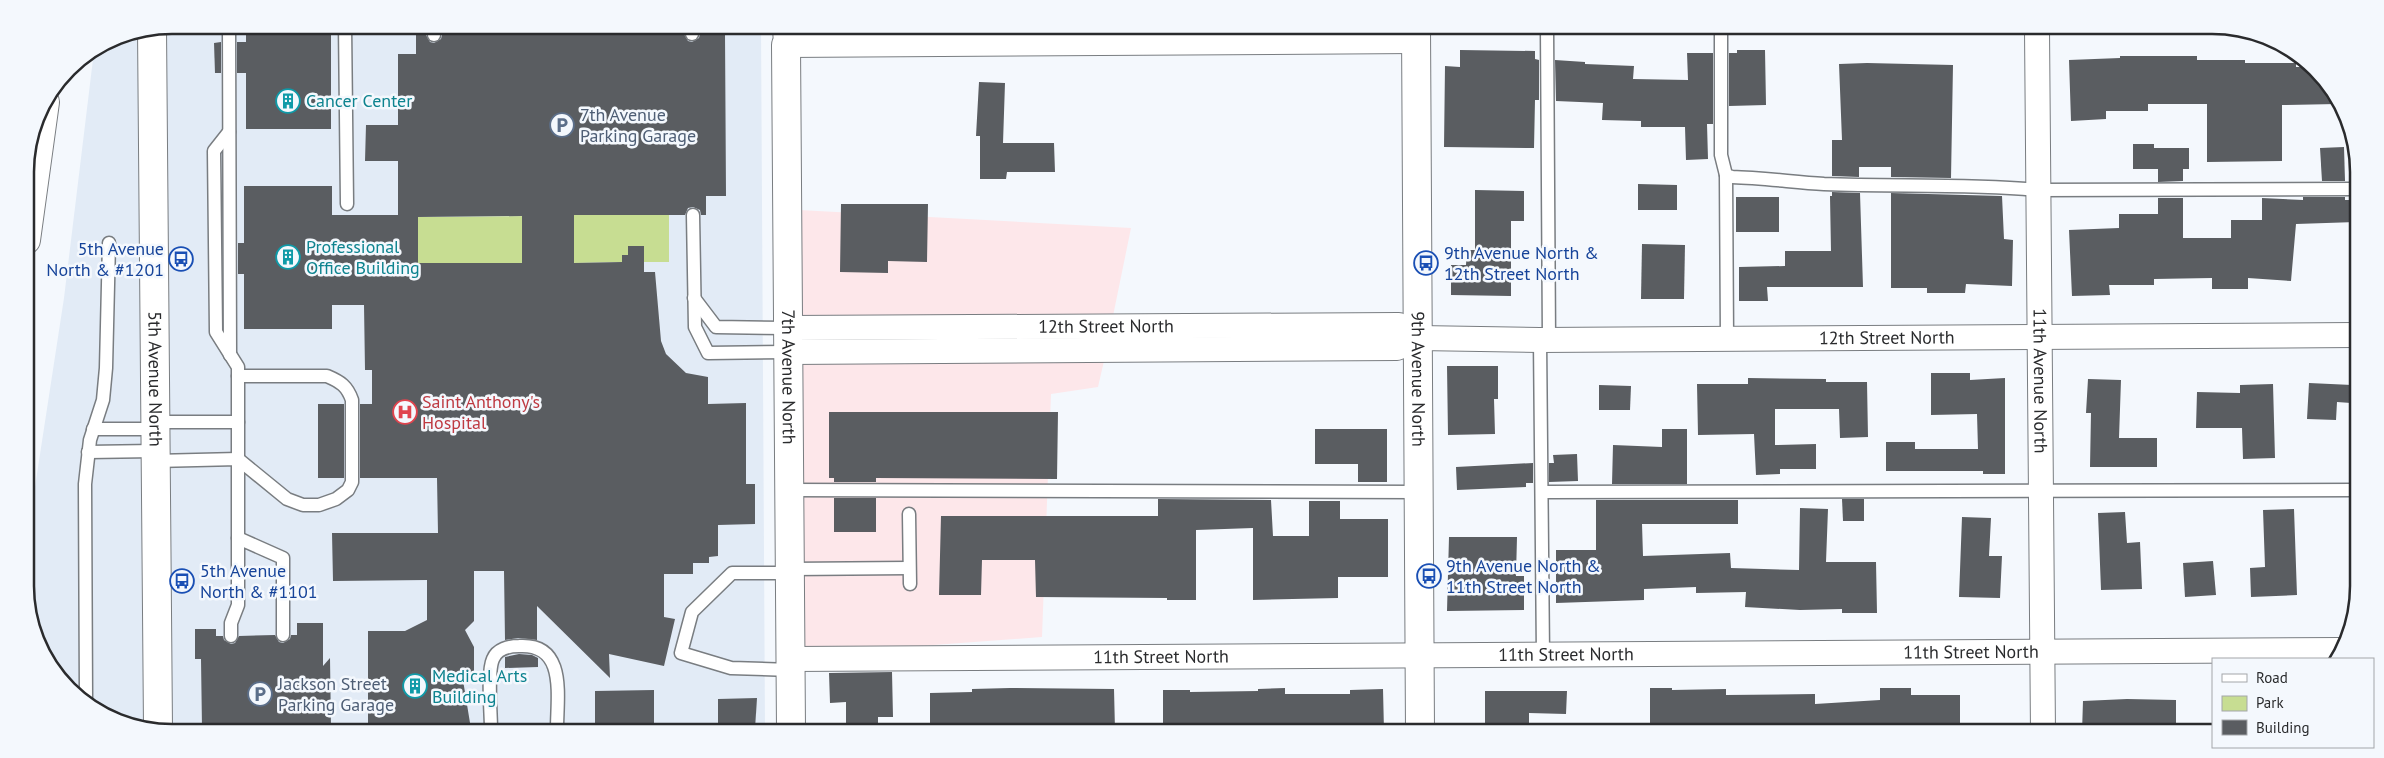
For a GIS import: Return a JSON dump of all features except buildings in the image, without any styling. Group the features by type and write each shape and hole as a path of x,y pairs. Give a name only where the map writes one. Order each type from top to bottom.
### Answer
{"main road":[{"name":"9th Avenue North","path":"1416,34 1420,724"},
{"name":"5th Avenue North","path":"152,35 154,441 158,723"},
{"name":"7th Avenue North","path":"786,36 792,724"},
{"path":"34,182 42,125"}],"street":[{"path":"786,36 1416,34"},
{"name":"11th Avenue North","path":"2037,34 2043,724"},
{"name":"12th Street North","path":"789,340 1397,348 1419,338 1545,340 2350,336"},
{"name":"11th Street North","path":"791,665 1420,656 2334,650"}],"lane":[{"path":"229,34 229,132 214,151 214,160 216,332 238,367 238,605 231,623 231,636"},
{"path":"345,34 347,204"},
{"path":"1543,655 1547,34"},
{"path":"1721,34 1721,155 1726,175 1727,339"},
{"path":"1726,175 1822,184 2005,187 2038,190 2350,189"},
{"path":"693,215 695,328 708,353 789,340"},
{"path":"86,694 85,484 88,452 103,400 106,368 110,243"},
{"path":"694,298 716,328 789,340"},
{"path":"93,430 154,441 238,460 287,499 303,504 319,505 336,499 348,490 352,482 352,400 348,388 339,381 327,376 238,376"},
{"path":"88,452 154,441 238,422"},
{"path":"790,490 1418,492"},
{"path":"1543,492 2350,490"},
{"path":"909,514 910,584"},
{"path":"238,538 283,558 283,635"},
{"path":"791,665 731,668 681,653 692,612 732,573 909,568"},
{"path":"491,724 490,670 493,658 502,649 524,646 540,648 549,654 554,665 557,676 557,724"}],"shaded area":[{"name":"Saint Anthony's Hospital","path":"172,34 761,34 765,724 172,724 136,720 103,706 74,684 52,655 41,631 35,604 34,493 64,298 93,58 119,44 145,36"},
{"path":"799,210 1131,228 1113,316 800,317"},
{"path":"1104,361 1098,387 1051,394 1042,637 893,648 803,648 801,362"}],"green space":[{"path":"574,215 669,215 669,262 644,262 644,246 628,246 628,255 622,262 574,263"},
{"path":"531,216 550,263 418,263 418,217"}],"place":[{"name":"Cancer Center","path":"288,101"},
{"name":"7th Avenue Parking Garage","path":"562,125"},
{"name":"Professional Office Building","path":"288,257"},
{"name":"5th Avenue North & #1201","path":"181,259"},
{"name":"9th Avenue North & 12th Street North","path":"1426,263"},
{"name":"Saint Anthony's Hospital","path":"405,412"},
{"name":"9th Avenue North & 11th Street North","path":"1429,576"},
{"name":"5th Avenue North & #1101","path":"182,581"},
{"name":"Medical Arts Building","path":"415,686"},
{"name":"Jackson Street Parking Garage","path":"260,694"}]}
